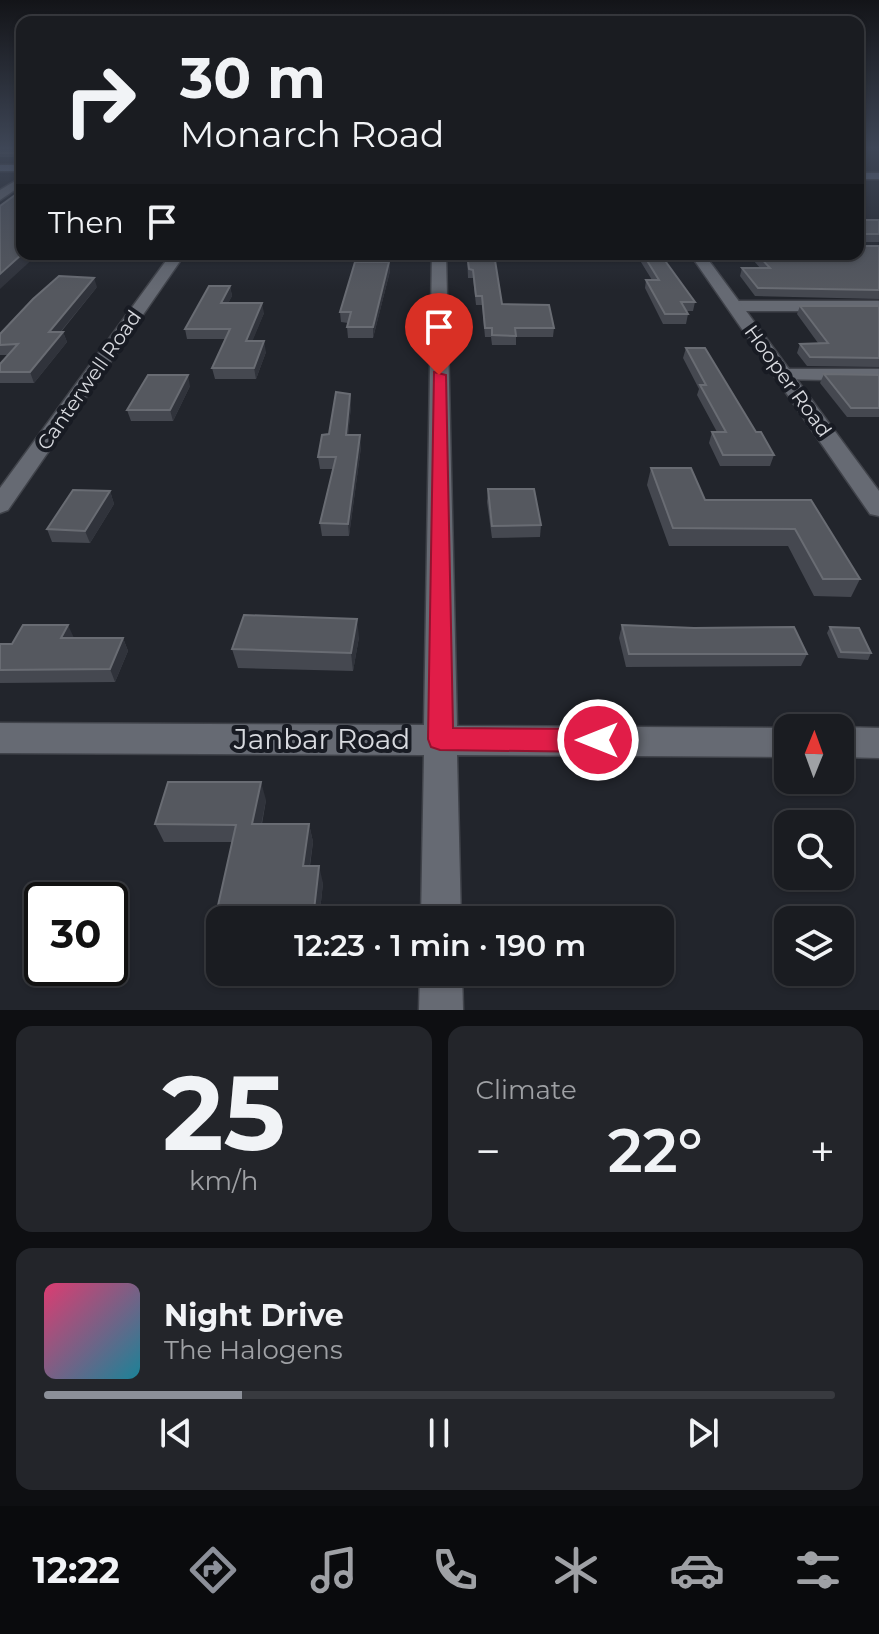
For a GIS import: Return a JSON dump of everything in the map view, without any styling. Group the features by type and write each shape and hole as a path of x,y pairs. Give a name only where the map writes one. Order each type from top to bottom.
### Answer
{"street":[{"name":"Canterwell Road","path":"0,505 174,260"},
{"path":"439,260 441,906"},
{"name":"Hooper Road","path":"701,260 879,508"},
{"path":"735,306 879,306"},
{"path":"784,375 879,375"},
{"name":"Janbar Road","path":"0,738 774,742"},
{"path":"854,742 879,743"},
{"path":"441,986 441,1010"}],"building":[{"path":"16,195 16,259 0,274 0,206"},
{"path":"864,220 879,220 879,234 864,234"},
{"path":"864,246 879,246 879,290 758,288 742,268 770,268 763,260 864,260"},
{"path":"468,260 495,260 502,304 549,305 554,328 515,328 516,336 492,335 492,328 485,328 482,296 476,296 473,270 469,269"},
{"path":"647,260 665,260 695,302 681,302 688,314 665,314 646,280 659,280"},
{"path":"355,262 389,262 373,327 347,327 351,312 340,312"},
{"path":"59,276 94,278 49,332 63,332 30,372 0,372 0,364 18,344 0,345 0,334"},
{"path":"209,286 230,286 221,303 262,303 246,341 264,341 254,368 212,368 230,329 185,329"},
{"path":"800,306 879,306 879,358 810,357 800,344 828,343"},
{"path":"686,348 705,348 756,432 761,432 774,455 723,455 712,432 726,432 700,385 706,385"},
{"path":"824,374 879,375 879,408 851,408"},
{"path":"148,375 188,375 170,410 127,410"},
{"path":"336,392 350,394 346,435 360,435 348,524 320,523 336,457 318,457 322,435 329,434"},
{"path":"651,468 691,468 705,500 811,500 860,579 823,579 795,529 673,528"},
{"path":"488,489 534,489 541,525 492,526"},
{"path":"73,490 110,491 85,531 47,529"},
{"path":"244,615 357,619 351,653 232,649"},
{"path":"23,625 68,625 61,638 123,638 110,669 0,670 0,644 12,644"},
{"path":"622,625 794,627 807,654 629,654"},
{"path":"830,627 859,628 871,653 841,652"},
{"path":"168,782 261,782 252,824 309,824 303,866 319,866 314,906 218,906 236,825 155,824"}],"route":[{"path":"439,375 440,739 598,740"}]}
